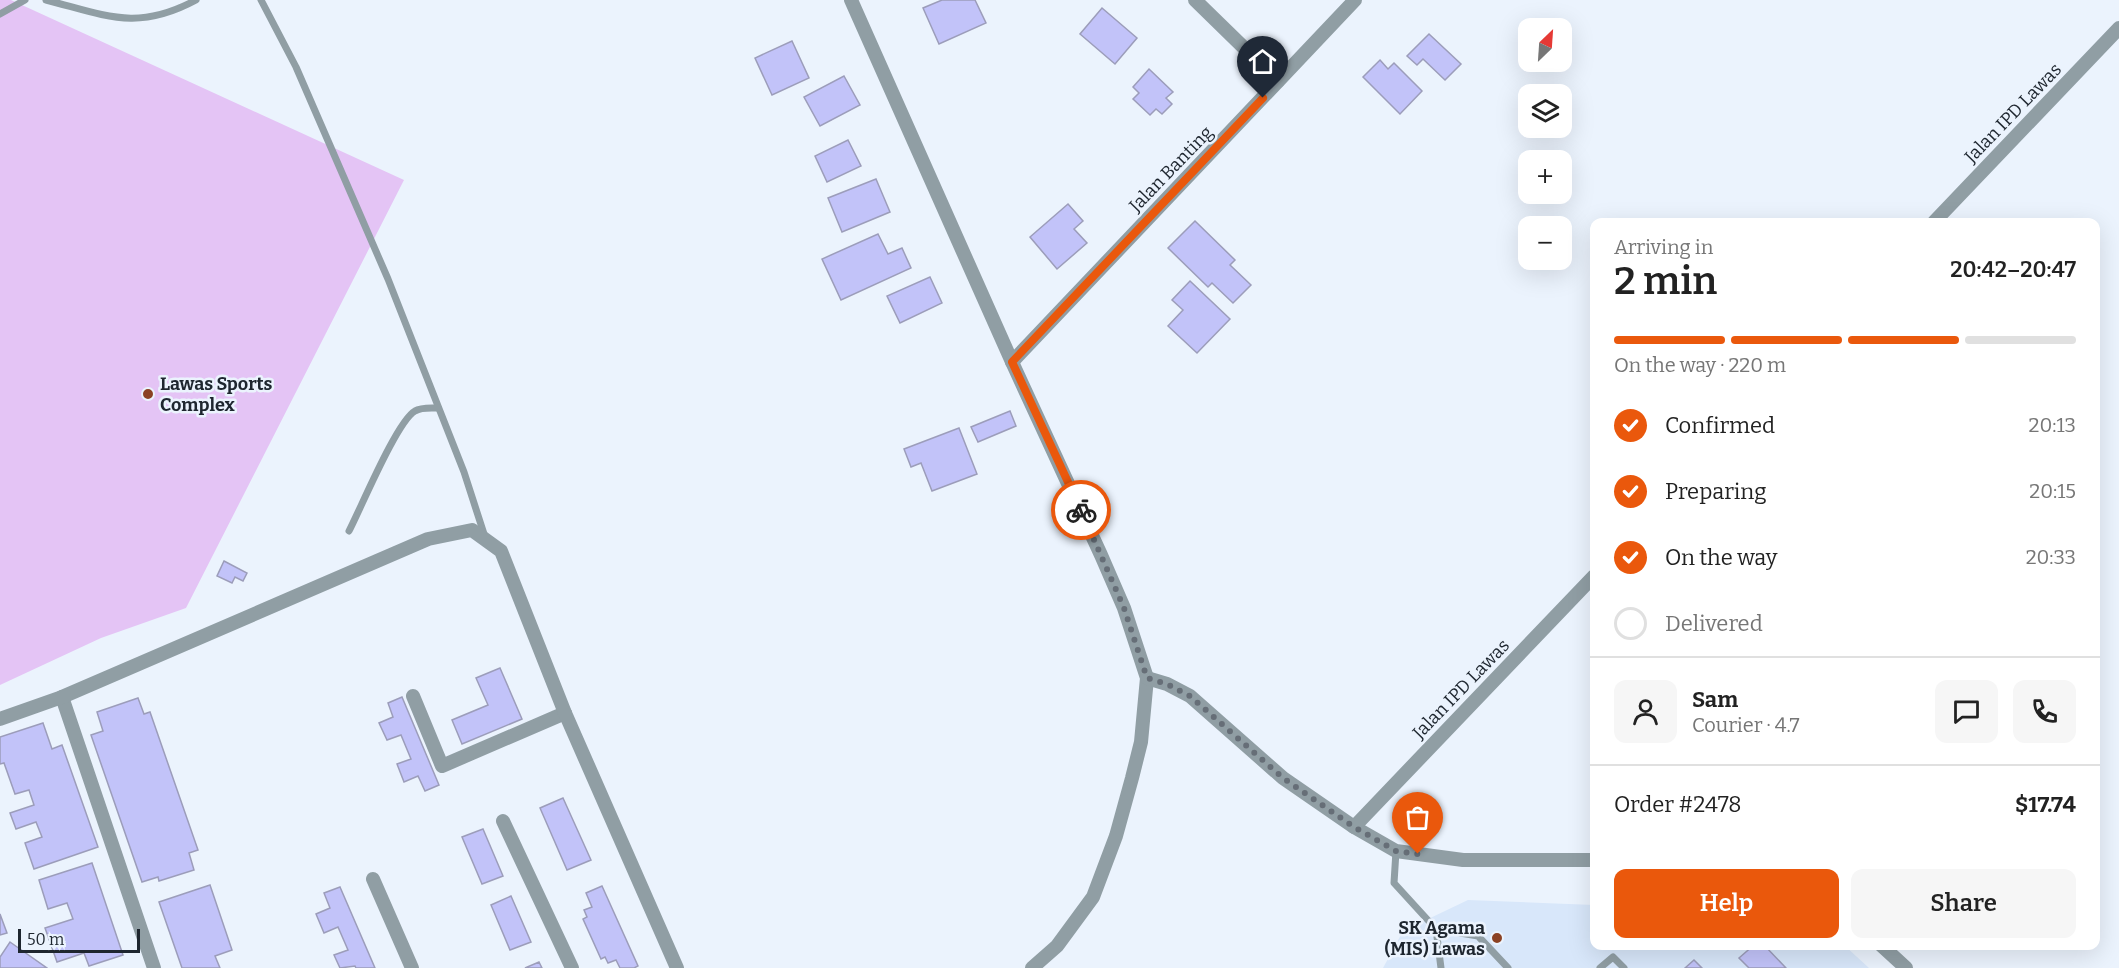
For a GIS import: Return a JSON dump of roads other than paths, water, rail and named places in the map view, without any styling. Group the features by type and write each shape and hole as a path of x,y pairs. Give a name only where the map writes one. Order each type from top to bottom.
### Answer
{"street":[{"path":"851,0 1012,362 1101,555 1124,608 1147,678 1141,741 1132,778 1116,836 1093,897 1057,946 1032,968"},
{"path":"1195,0 1278,81"},
{"name":"Jalan Banting","path":"1012,362 1355,0"},
{"name":"Jalan IPD Lawas","path":"1938,218 2119,28"},
{"path":"0,719 62,697 428,539 472,530 501,551 565,714 676,968"},
{"name":"Jalan IPD Lawas","path":"1354,827 1590,580"},
{"path":"1147,678 1167,684 1190,696 1283,778 1354,827 1396,851 1463,860 1590,860"},
{"path":"413,696 442,766 565,714"},
{"path":"62,697 154,968"},
{"path":"503,821 572,968"},
{"path":"373,879 412,968"},
{"path":"1886,950 1906,968"}],"lane":[{"path":"0,14 25,0"},
{"path":"46,0 112,18 130,19 152,18 196,0"},
{"path":"261,0 296,67 388,279 464,471 486,540"},
{"path":"349,531 392,441 409,416 417,409 438,408"},
{"path":"1396,851 1394,883 1436,929 1442,968"},
{"path":"1436,929 1478,936 1508,968"},
{"path":"1600,968 1613,957 1624,968"}],"place":[{"name":"Lawas Sports Complex","path":"148,394"},
{"name":"SK Agama (MIS) Lawas","path":"1497,938"}]}
